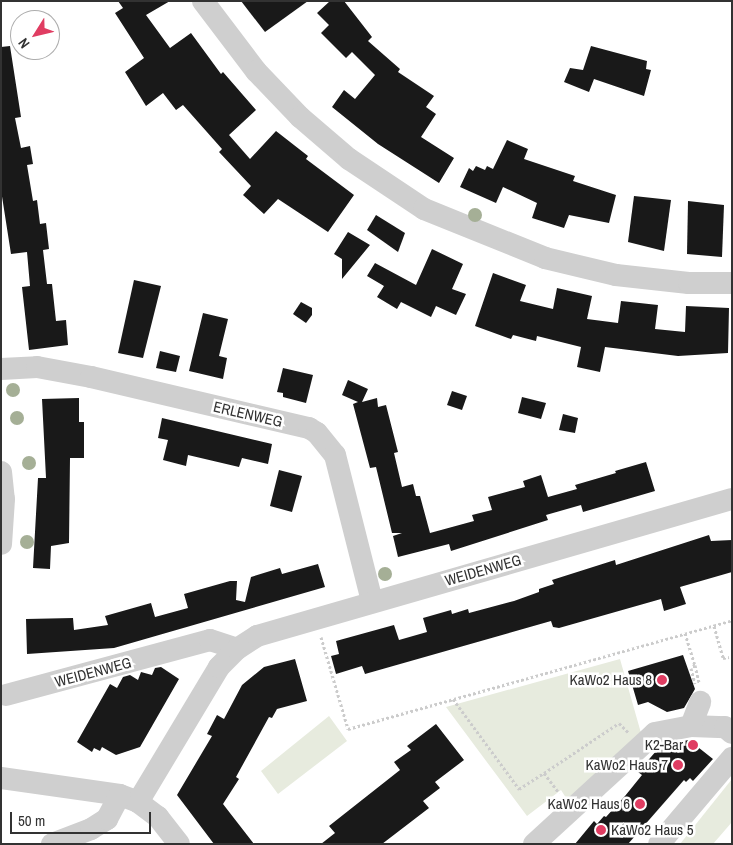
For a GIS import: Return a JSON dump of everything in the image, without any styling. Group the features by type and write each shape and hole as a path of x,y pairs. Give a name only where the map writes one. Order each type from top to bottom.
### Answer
{"street":[{"path":"203,1 256,71 300,117 349,160 424,209 545,258 616,274 689,283 732,283"},
{"name":"ERLENWEG","path":"1,369 37,368 91,377 309,428 317,433 335,455 372,601"},
{"path":"1,472 4,499 1,544"},
{"name":"WEIDENWEG","path":"52,844 90,829 107,818 129,798 203,690 237,649 257,636 372,601 732,499"},
{"name":"WEIDENWEG","path":"6,695 210,640 237,649"},
{"path":"690,726 700,702"},
{"path":"534,844 655,733 690,726 711,725 725,727 732,733"},
{"path":"659,844 732,758"},
{"path":"1,778 129,798 158,817 179,844"}],"path":[{"path":"315,618 348,729 732,620"},
{"path":"714,626 723,658 729,657"},
{"path":"685,633 700,702"},
{"path":"454,699 519,789 619,723"},
{"path":"544,773 558,792"}],"shaded area":[{"path":"620,659 641,733 568,801 561,790 527,816 446,707"},
{"path":"329,716 347,741 278,794 261,771"},
{"path":"732,779 732,822 713,844 680,844"}],"building":[{"path":"118,1 170,1 146,15 170,48 191,33 221,74 223,72 256,110 229,135 250,159 276,131 308,156 306,159 354,195 328,232 278,199 264,214 243,195 251,186 219,152 222,149 183,105 176,110 163,93 146,106 125,72 144,58 115,13 123,8"},
{"path":"241,1 308,1 265,32"},
{"path":"330,1 344,1 372,37 368,41 400,69 398,72 434,96 426,107 436,114 421,137 454,158 439,183 378,144 332,107 344,90 355,99 375,75 352,52 346,58 321,33 329,25 317,13"},
{"path":"10,46 10,60 12,60 21,117 15,118 21,148 30,146 33,164 27,165 33,201 37,200 40,224 46,223 49,249 43,250 47,284 52,284 56,321 66,320 68,345 29,350 22,287 30,286 27,252 11,254 1,190 1,47"},
{"path":"591,46 647,61 646,69 651,70 644,96 594,79 589,92 564,82 570,68 583,70"},
{"path":"507,140 528,149 524,159 575,176 573,181 616,195 609,223 569,215 564,228 532,218 537,203 503,187 496,203 460,187 469,168 473,171 476,166 485,170 487,166 493,169"},
{"path":"634,196 671,200 664,251 628,242"},
{"path":"688,201 724,205 722,257 687,254"},
{"path":"376,215 405,233 398,252 367,230"},
{"path":"348,232 370,245 342,279 342,259 334,254"},
{"path":"432,249 463,264 452,289 466,294 456,315 436,306 431,317 401,302 397,309 377,297 384,286 367,276 375,263 416,285"},
{"path":"493,273 526,285 520,301 553,309 557,288 592,296 587,319 618,323 621,301 658,305 655,329 685,332 686,306 729,308 728,353 678,356 605,347 600,372 577,367 581,347 537,336 536,341 513,335 511,339 475,326"},
{"path":"134,280 161,286 143,358 118,353"},
{"path":"301,302 312,308 312,315 306,323 293,314"},
{"path":"203,313 228,319 219,356 227,358 223,379 189,371"},
{"path":"160,351 180,356 176,372 156,368"},
{"path":"283,368 313,375 306,403 283,397 283,393 277,392"},
{"path":"348,380 368,389 362,402 377,398 378,407 386,405 398,452 394,453 402,487 413,484 416,496 420,496 430,533 474,521 472,515 492,510 488,497 525,487 523,481 541,475 548,497 577,489 575,485 646,462 655,491 583,512 581,505 546,515 548,520 451,551 449,544 398,557 393,536 402,533 392,533 376,467 370,468 353,404 358,402 342,395"},
{"path":"452,391 467,396 462,410 447,405"},
{"path":"522,397 546,403 541,419 518,413"},
{"path":"79,398 79,422 84,422 84,458 70,458 69,543 51,546 50,569 33,568 38,478 46,478 42,399"},
{"path":"563,414 578,418 575,433 559,430"},
{"path":"162,418 272,444 268,464 242,458 239,467 188,455 186,466 163,460 168,440 158,438"},
{"path":"279,470 302,476 292,512 270,506"},
{"path":"709,535 711,541 732,540 732,572 680,587 686,604 664,611 661,599 559,628 553,627 551,621 365,674 362,666 336,674 331,656 339,654 336,641 394,625 399,640 427,632 423,618 451,610 452,614 468,609 469,613 514,601 554,584 552,580 615,560 616,565"},
{"path":"318,564 325,587 114,648 27,654 26,619 73,618 74,630 108,625 105,616 151,603 155,617 188,608 184,594 230,581 237,581 236,600 245,602 251,577 280,568 282,574"},
{"name":"KaWo2 Haus 8","path":"683,655 695,689 684,708 667,712 648,702 638,705 628,671"},
{"path":"295,659 307,701 277,709 272,718 269,717 236,777 239,779 223,804 254,844 214,844 177,795 212,736 207,734 217,715 224,719 242,685 264,667"},
{"path":"161,667 179,679 140,747 116,755 102,747 100,751 94,748 92,752 77,742 110,684 117,688 123,677 130,675 138,680 141,672 152,675 155,668"},
{"path":"436,724 464,760 435,782 440,788 423,801 429,808 382,844 321,844 335,833 329,826 400,770 394,762 411,750 407,746"},
{"path":"689,740 713,759 693,781 690,778 686,782 684,780 628,844 575,844 594,821 597,824 604,816 606,817 625,796 642,775 638,772 657,750 676,749 683,741"}],"place":[{"name":"KaWo2 Haus 8","path":"662,680"},
{"name":"K2-Bar","path":"693,745"},
{"name":"KaWo2 Haus 7","path":"678,765"},
{"name":"KaWo2 Haus 6","path":"640,804"},
{"name":"KaWo2 Haus 5","path":"601,830"}]}
